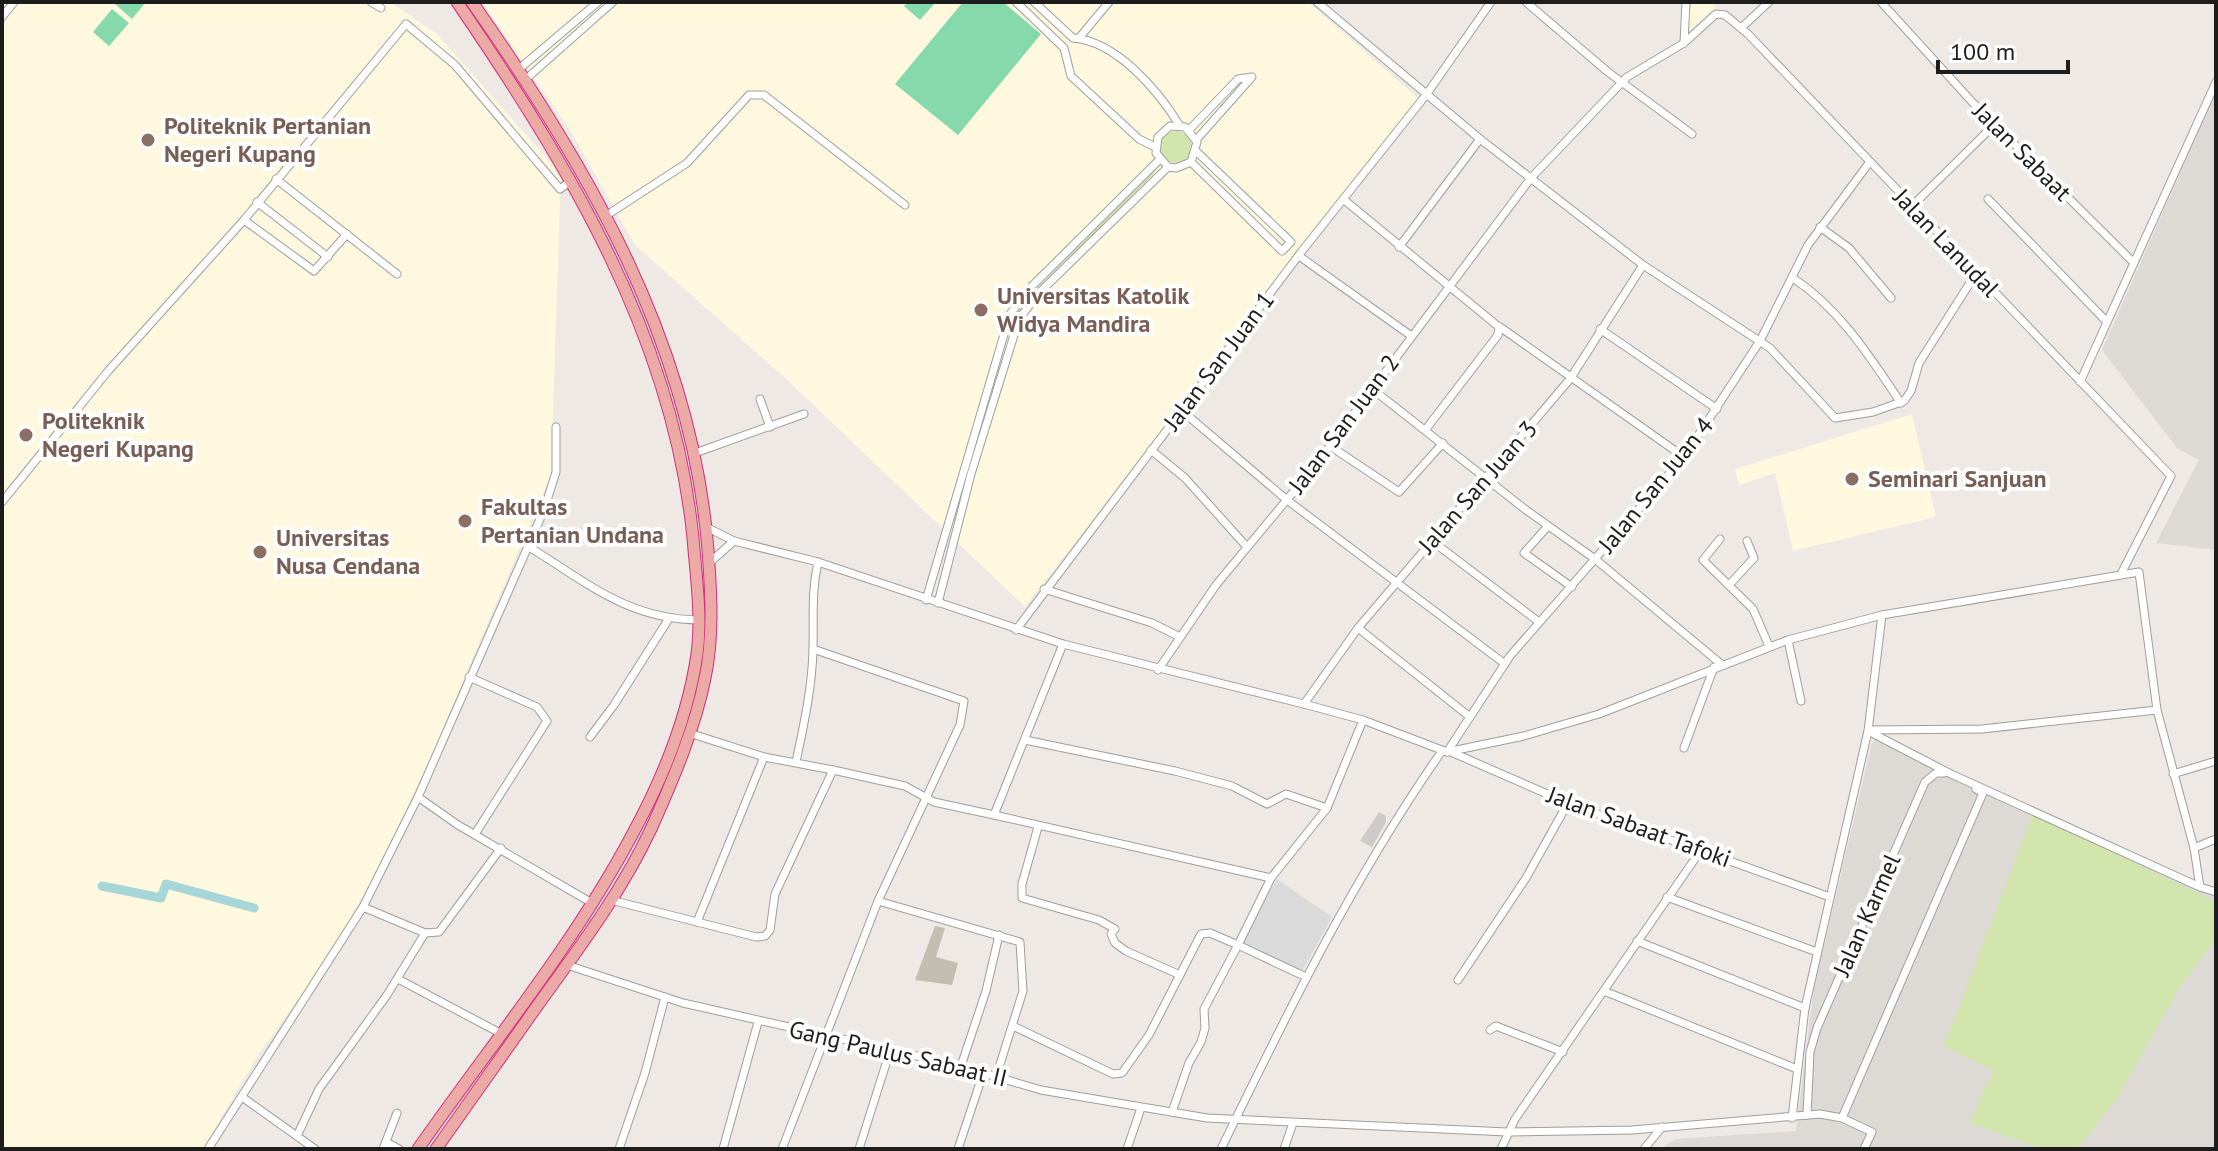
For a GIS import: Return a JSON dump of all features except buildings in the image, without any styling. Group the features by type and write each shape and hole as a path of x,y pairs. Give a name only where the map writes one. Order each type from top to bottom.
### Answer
{"highway":[{"path":"436,1149 611,900 650,830 688,733 705,678 709,649 709,563 695,453 679,422 629,293 595,223 572,180 457,2"},
{"path":"418,1149 592,903 633,834 675,736 693,677 699,620 689,497 679,422 658,331 607,215 523,74 472,2"},
{"path":"595,223 607,215"},
{"path":"524,999 536,1007"}],"street":[{"path":"2,17 14,2"},
{"path":"371,2 381,8"},
{"path":"523,74 598,2"},
{"path":"523,74 613,2"},
{"path":"1016,2 1064,48 1071,76 1139,139 1155,147"},
{"path":"1034,2 1073,38 1093,41 1117,56 1154,92 1180,126 1189,130 1196,140 1197,152 1191,162 1176,168 1168,167 1159,160 1155,147 1161,132 1180,126"},
{"path":"1079,38 1109,2"},
{"path":"1317,2 1576,217 1760,341 1789,366 1835,418 1846,419 1901,403 1911,391 1919,363 1975,275"},
{"name":"Jalan San Juan 1","path":"1016,630 1044,589 1299,256 1426,95 1491,2"},
{"path":"1526,2 1621,83 1692,134"},
{"path":"1684,43 1686,2"},
{"path":"1741,28 1769,2"},
{"name":"Jalan Sabaat","path":"1881,2 1995,124 2134,263"},
{"name":"Jalan San Juan 2","path":"1158,670 1247,547 1330,446 1410,335 1531,178 1621,83 1684,43 1711,17 1719,14"},
{"name":"Jalan Lanudal","path":"1719,14 1741,28 2171,476 2121,574"},
{"path":"2,502 109,370 244,220 406,24 455,65 560,189 572,180"},
{"path":"1189,130 1241,77 1252,77 1196,140"},
{"path":"2080,382 2216,82"},
{"path":"607,215 687,163 749,95 756,93 764,95 905,205"},
{"path":"1911,207 1995,124"},
{"path":"1399,247 1480,139"},
{"path":"1191,162 1282,251 1291,242 1197,152"},
{"path":"926,600 1010,314 1031,287 1159,160"},
{"name":"Jalan San Juan 4","path":"1221,1149 1306,977 1401,810 1447,752 1505,664 1684,457 1760,341 1820,227 1869,163"},
{"path":"938,603 1003,364 1019,319 1038,294 1168,167"},
{"path":"276,179 397,274"},
{"path":"1227,200 1236,191"},
{"path":"1343,199 1499,327 1684,457"},
{"path":"1988,199 2107,322"},
{"path":"257,202 328,257"},
{"path":"1110,208 1118,216"},
{"path":"244,220 311,271 316,270 347,234"},
{"path":"1820,227 1849,248 1891,298"},
{"path":"1299,256 1410,335"},
{"name":"Jalan San Juan 3","path":"1304,704 1358,628 1570,379 1643,265"},
{"path":"1793,278 1813,292 1851,331 1901,403"},
{"path":"1426,429 1498,335 1499,327"},
{"path":"1600,329 1717,409"},
{"path":"1371,388 1595,559 1717,665"},
{"path":"760,399 770,427"},
{"path":"1181,410 1287,500 1505,664"},
{"path":"695,453 804,414"},
{"path":"208,1149 363,907 418,797 529,547 556,472 556,427"},
{"path":"1330,446 1399,492 1443,443"},
{"path":"1151,450 1185,478 1247,547"},
{"path":"951,509 961,513"},
{"path":"1548,526 1524,553 1572,587"},
{"name":"Jalan Sabaat Tafoki","path":"706,527 734,541 818,562 1063,644 1363,720 1568,803 1830,897"},
{"path":"1720,539 1703,560 1753,609 1769,646"},
{"path":"709,563 734,541"},
{"path":"1432,541 1539,622"},
{"path":"1729,585 1754,558 1747,541"},
{"path":"529,547 630,608 668,620 699,620"},
{"path":"796,762 809,701 813,649 811,604 818,562"},
{"path":"1447,752 1524,736 1599,714 1769,646 1882,615 2139,572 2157,710 2194,848 2200,887"},
{"path":"1044,589 1152,623 1180,637"},
{"path":"1792,1118 1805,1008 1868,731 1882,615"},
{"path":"590,737 668,620"},
{"path":"1358,628 1470,717"},
{"path":"1788,640 1801,701"},
{"path":"994,815 1063,644"},
{"path":"782,1149 823,1035 878,901 960,725 964,701 813,649"},
{"path":"1684,748 1717,665"},
{"path":"469,677 537,707 547,721 475,834"},
{"path":"1868,731 1982,729 2157,710"},
{"path":"1172,1112 1189,1063 1201,1042 1205,1028 1204,1009 1271,878 1327,808 1363,720"},
{"path":"1868,731 1951,774 2216,892"},
{"path":"688,733 764,757 905,786 925,799 1271,878"},
{"path":"1025,740 1175,771 1232,786 1262,802 1270,803 1286,794 1327,808"},
{"path":"697,922 764,757"},
{"path":"2173,774 2216,761"},
{"path":"611,900 756,937 768,933 775,894 833,770"},
{"name":"Jalan Karmel","path":"1807,1115 1811,1044 1925,782 1943,772 1983,793 1842,1118"},
{"path":"418,797 592,903"},
{"path":"1458,980 1526,878 1568,803"},
{"path":"1038,827 1022,884 1022,898 1099,920 1115,929 1111,934 1119,947 1180,975"},
{"path":"2194,848 2216,839"},
{"path":"363,907 425,933 441,930 501,848"},
{"path":"1501,1149 1507,1132 1701,850"},
{"path":"1667,897 1817,952"},
{"path":"878,901 1015,939 1022,947 1023,991 996,1077"},
{"path":"297,1136 335,1064 398,979 425,933"},
{"path":"1013,1026 1113,1074 1122,1073 1141,1049 1204,933 1238,945 1306,977"},
{"path":"961,1066 986,991 999,935"},
{"path":"1637,941 1805,1008"},
{"name":"Gang Paulus Sabaat II","path":"567,965 665,997 758,1022 961,1066 1041,1090 1141,1108 1235,1120 1507,1132 1662,1127 1807,1115 1842,1118"},
{"path":"398,979 500,1033"},
{"path":"1604,991 1797,1069"},
{"path":"619,1149 645,1073 665,997"},
{"path":"723,1149 758,1022"},
{"path":"1490,1030 1496,1026 1563,1052"},
{"path":"859,1149 890,1051"},
{"path":"958,1149 983,1074"},
{"path":"242,1097 315,1149"},
{"path":"1127,1149 1141,1108"},
{"path":"397,1113 384,1145 399,1149"},
{"path":"1842,1118 1872,1132 1864,1149"},
{"path":"1284,1149 1293,1123"},
{"path":"1644,1149 1662,1127"}],"shaded area":[{"name":"Universitas Nusa Cendana","path":"2,2 390,2 437,34 561,174 551,475 429,761 377,870 330,955 258,1055 203,1149 2,1149"},
{"name":"Universitas Katolik Widya Mandira","path":"482,2 1308,2 1418,98 1025,607 783,376 635,245 570,130"},
{"path":"1695,2 1710,2 1715,7 1690,30 1686,27 1687,10"},
{"path":"2216,92 2216,550 2156,543 2199,460 2177,448 2102,350"},
{"name":"Seminari Sanjuan","path":"1912,414 1936,517 1793,551 1775,473 1739,485 1735,469"},
{"path":"1876,739 2216,896 2216,1149 1659,1149 1676,1139 1796,1131 1814,988 1872,743"},
{"path":"1379,812 1386,816 1386,822 1372,847 1360,841"},
{"path":"1277,879 1332,917 1300,975 1237,946"},
{"path":"935,926 945,928 936,957 958,963 952,985 915,980"}],"green space":[{"path":"146,2 132,19 115,4"},
{"path":"908,2 936,2 920,20 904,6"},
{"path":"963,2 1003,2 1041,34 958,135 895,84"},
{"path":"112,9 129,23 109,46 93,32"},
{"path":"1176,131 1187,136 1192,147 1187,158 1176,163 1165,158 1160,147 1165,136"},
{"path":"1159,164 1153,175 1034,294 1019,314 1014,312"},
{"path":"2033,814 2216,902 2216,938 2178,990 2117,1099 2077,1149 2043,1149 1969,1123 1993,1071 1944,1046"}],"waterway":[{"path":"102,886 161,898 166,884 254,908"}],"place":[{"name":"Politeknik Pertanian Negeri Kupang","path":"148,140"},
{"name":"Universitas Katolik Widya Mandira","path":"981,310"},
{"name":"Politeknik Negeri Kupang","path":"26,435"},
{"name":"Seminari Sanjuan","path":"1852,479"},
{"name":"Fakultas Pertanian Undana","path":"465,521"},
{"name":"Universitas Nusa Cendana","path":"260,552"}]}
